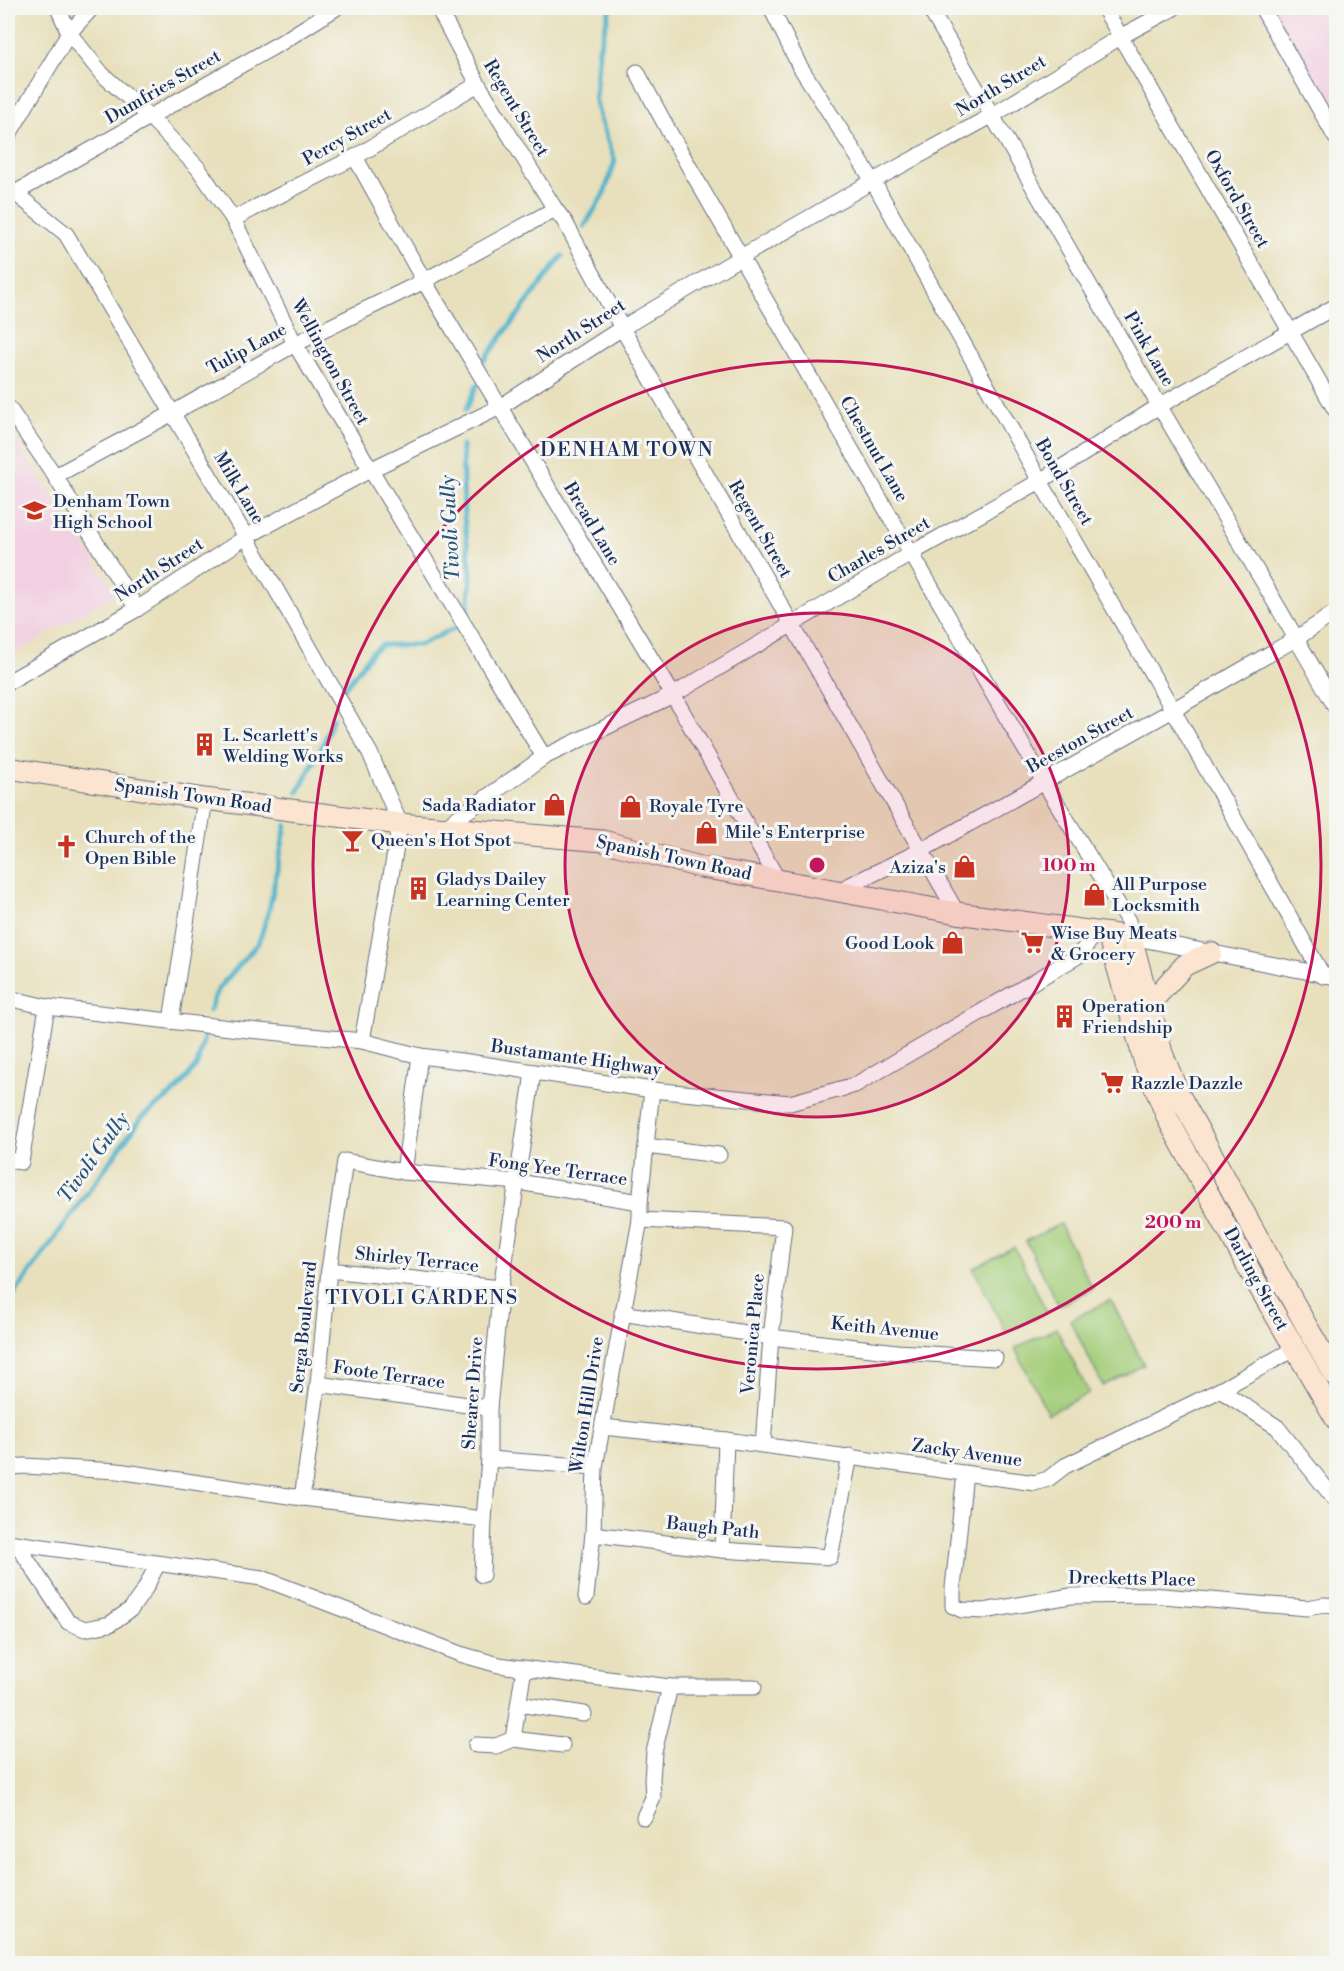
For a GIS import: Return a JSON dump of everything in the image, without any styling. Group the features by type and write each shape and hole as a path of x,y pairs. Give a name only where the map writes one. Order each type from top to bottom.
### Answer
{"main road":[{"name":"Spanish Town Road","path":"8,768 205,799 400,824 603,841 700,867 957,913 1131,937"},
{"name":"Darling Street","path":"1100,933 1152,1084 1168,1119 1294,1348 1336,1419"},
{"name":"Darling Street","path":"1131,937 1166,1063 1186,1109 1336,1377"},
{"path":"1149,1004 1185,965 1211,953"}],"street":[{"name":"Wellington Street","path":"58,8 69,33 102,74 150,117 198,168 233,219 295,344 544,757"},
{"path":"8,136 69,33 92,8"},
{"name":"Dumfries Street","path":"11,190 150,117 282,42 336,8"},
{"name":"Regent Street","path":"438,8 478,84 565,222 622,328 957,913"},
{"name":"Bond Street","path":"771,8 799,65 873,181 1040,481 1330,976"},
{"name":"Pink Lane","path":"929,8 1336,708"},
{"name":"Oxford Street","path":"1104,8 1336,411"},
{"name":"North Street","path":"8,682 137,609 246,537 370,470 500,407 622,328 741,257 993,115 1120,37 1173,8"},
{"path":"1262,8 1336,138"},
{"name":"Chestnut Lane","path":"638,72 741,257 1044,782 1128,921 1131,937"},
{"name":"Percy Street","path":"233,219 354,157 478,84"},
{"name":"Bread Lane","path":"354,157 424,281 673,695 778,880"},
{"name":"Milk Lane","path":"11,190 66,234 246,537 370,753 400,824"},
{"name":"Tulip Lane","path":"55,476 295,344 424,281 555,209"},
{"name":"Charles Street","path":"443,828 544,757 673,695 791,623 1040,481 1160,406 1336,306"},
{"path":"8,407 55,476 137,609"},
{"name":"Beeston Street","path":"838,891 922,850 1173,710 1297,638 1336,612"},
{"path":"171,1021 205,799"},
{"path":"362,1041 400,824"},
{"name":"Bustamante Highway","path":"8,998 46,1007 362,1041 420,1056 652,1090 790,1103 855,1085 1078,956 1100,933"},
{"name":"Spanish Town Road","path":"1131,937 1330,976"},
{"path":"8,1160 21,1162 46,1007"},
{"path":"404,1172 420,1056"},
{"name":"Shearer Drive","path":"482,1575 489,1459 489,1408 501,1288 533,1073"},
{"path":"640,1202 652,1090"},
{"path":"646,1146 719,1155"},
{"name":"Fong Yee Terrace","path":"345,1161 404,1172 518,1182 640,1202 640,1220"},
{"name":"Serga Boulevard","path":"302,1498 318,1384 329,1270 345,1161"},
{"name":"Veronica Place","path":"640,1220 784,1227 771,1337 763,1445"},
{"name":"Wilton Hill Drive","path":"586,1597 593,1534 595,1467 640,1220"},
{"name":"Shirley Terrace","path":"329,1270 501,1288"},
{"name":"Keith Avenue","path":"622,1314 771,1337 897,1352 995,1358"},
{"name":"Zacky Avenue","path":"603,1427 726,1440 1035,1483 1048,1479 1065,1466 1220,1390 1294,1348"},
{"name":"Foote Terrace","path":"318,1384 489,1408"},
{"path":"1220,1390 1277,1427 1336,1501"},
{"path":"722,1550 726,1440"},
{"name":"Baugh Path","path":"593,1534 722,1550 830,1557 849,1456"},
{"path":"489,1459 595,1467"},
{"path":"8,1471 13,1467 24,1466 118,1471 302,1498 484,1519"},
{"name":"Drecketts Place","path":"964,1473 953,1588 953,1606 962,1610 984,1611 1071,1596 1105,1595 1151,1595 1307,1608 1324,1605 1336,1606"},
{"path":"12,1543 262,1578 460,1654 499,1665 670,1687 754,1687"},
{"path":"12,1543 68,1622 85,1629 110,1624 131,1609 145,1589 157,1565"},
{"path":"513,1738 524,1668"},
{"path":"644,1817 653,1798 654,1752 670,1687"},
{"path":"519,1704 584,1714"},
{"path":"476,1744 496,1746 513,1738 562,1745"}],"shaded area":[{"path":"1259,8 1336,8 1336,136"},
{"name":"Denham Town High School","path":"8,430 116,593 8,658"}],"green space":[{"path":"1060,1224 1093,1289 1059,1306 1026,1241"},
{"path":"1014,1247 1047,1312 1006,1333 973,1268"},
{"path":"1111,1300 1144,1365 1103,1386 1070,1320"},
{"path":"1056,1328 1089,1393 1048,1414 1015,1348"}],"waterway":[{"name":"Tivoli Gully","path":"584,227 604,194 615,161 595,97 599,49 610,8"},
{"name":"Tivoli Gully","path":"484,360 562,256"},
{"name":"Tivoli Gully","path":"466,410 477,385"},
{"name":"Tivoli Gully","path":"462,446 464,517 471,575 468,610"},
{"name":"Tivoli Gully","path":"343,690 373,651 382,645 419,645 455,628"},
{"name":"Tivoli Gully","path":"298,792 323,745 333,718"},
{"name":"Tivoli Gully","path":"209,1011 219,988 259,942 269,910 286,825"},
{"name":"Tivoli Gully","path":"8,1303 142,1117 177,1090 197,1065 204,1037"}],"place":[{"name":"Denham Town High School","path":"35,511"},
{"name":"L. Scarlett's Welding Works","path":"205,745"},
{"name":"Sada Radiator","path":"554,805"},
{"name":"Royale Tyre","path":"631,806"},
{"name":"Mile's Enterprise","path":"707,832"},
{"name":"Queen's Hot Spot","path":"353,840"},
{"name":"Church of the Open Bible","path":"67,847"},
{"name":"Aziza's","path":"964,867"},
{"name":"Gladys Dailey Learning Center","path":"418,889"},
{"name":"All Purpose Locksmith","path":"1094,894"},
{"name":"Good Look","path":"952,943"},
{"name":"Wise Buy Meats & Grocery","path":"1033,943"},
{"name":"Operation Friendship","path":"1064,1016"},
{"name":"Razzle Dazzle","path":"1113,1083"}],"district":[{"name":"DENHAM TOWN","path":"627,450"},
{"name":"TIVOLI GARDENS","path":"422,1298"}]}
